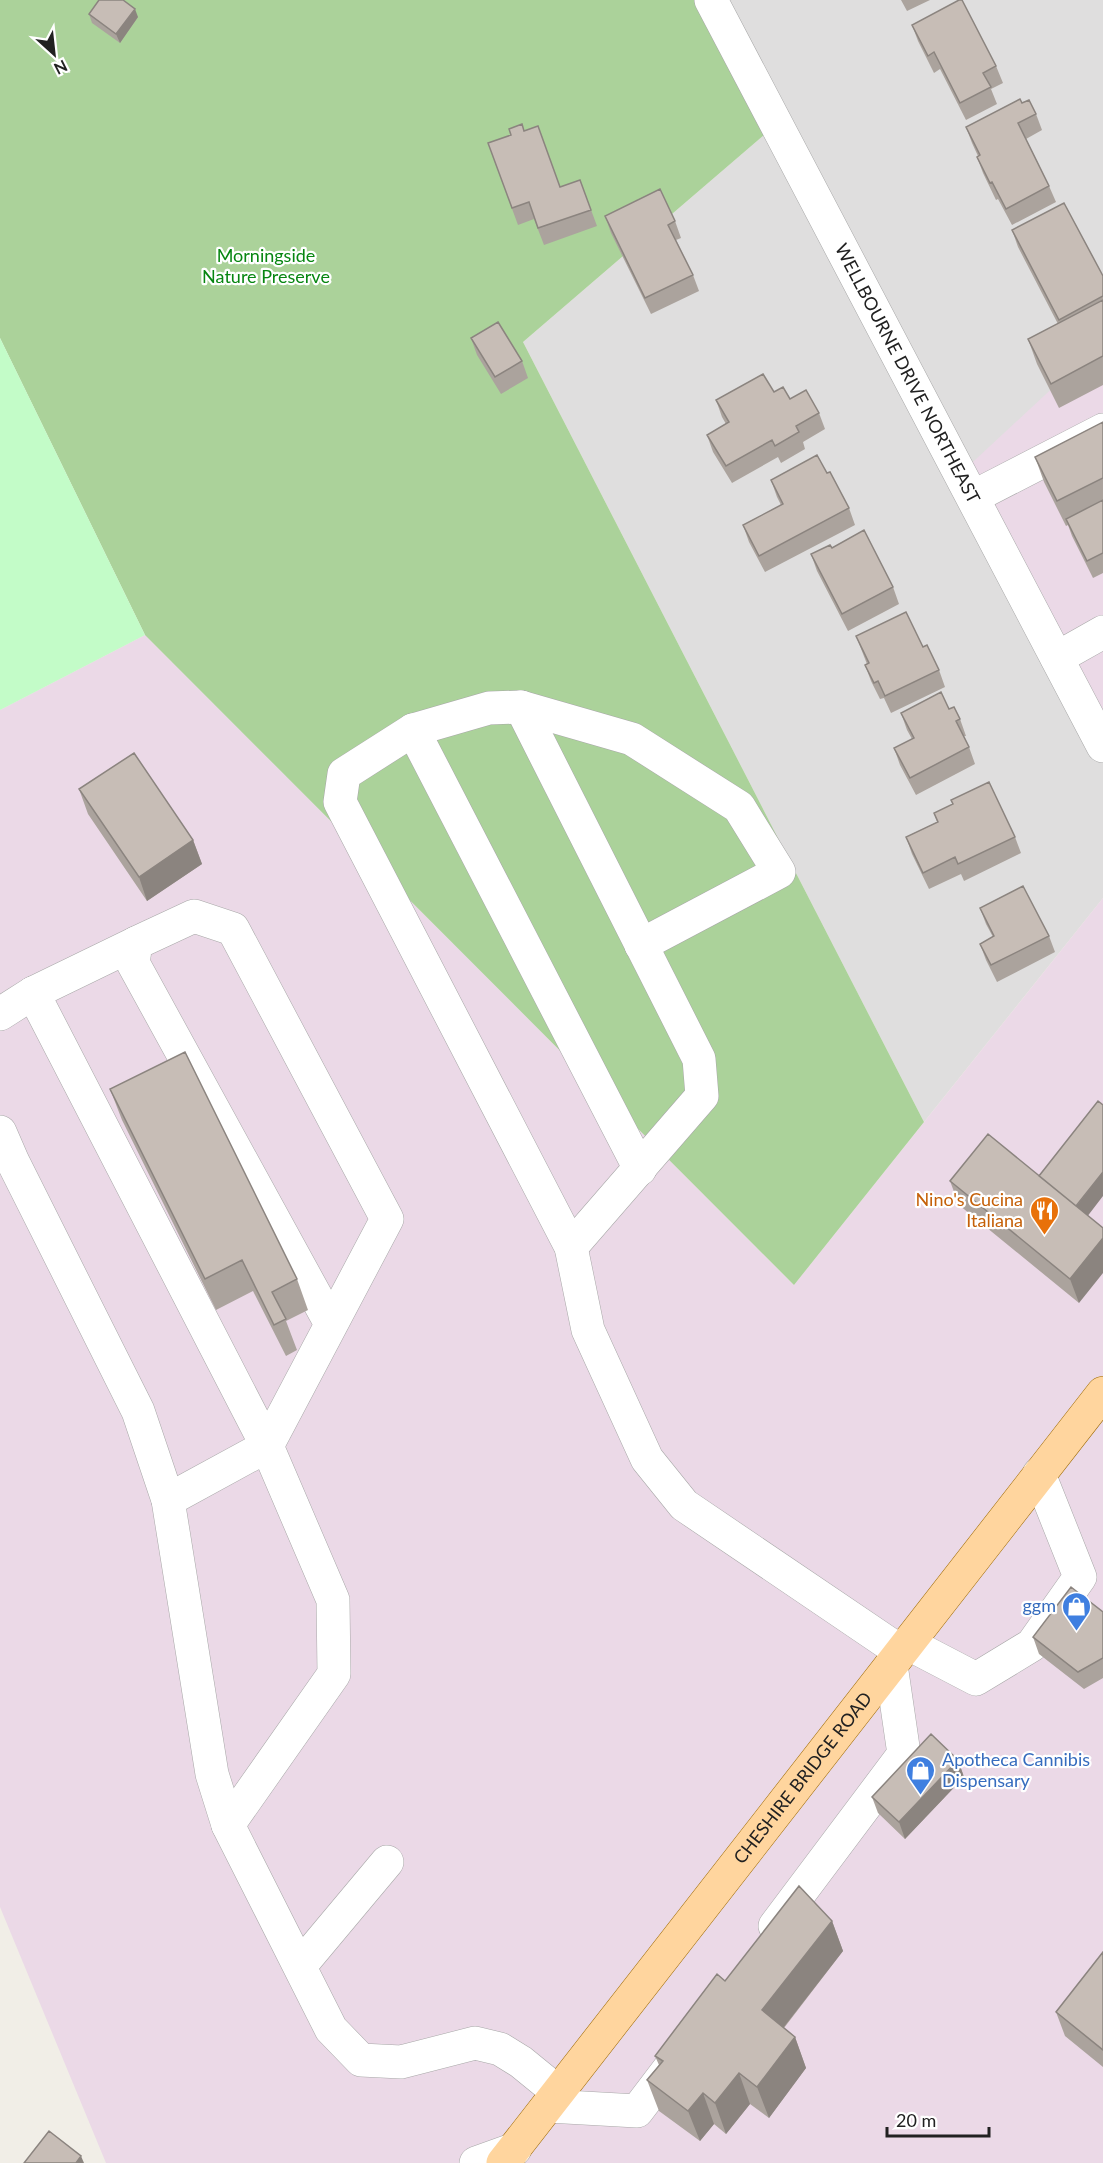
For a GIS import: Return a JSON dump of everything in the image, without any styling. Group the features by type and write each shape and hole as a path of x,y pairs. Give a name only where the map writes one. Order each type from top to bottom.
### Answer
{"main road":[{"name":"CHESHIRE BRIDGE ROAD","path":"509,2156 1103,1393"}],"street":[{"name":"WELLBOURNE DRIVE NORTHEAST","path":"711,0 1103,746"},
{"path":"973,498 1103,430"},
{"path":"1057,658 1103,632"},
{"path":"521,707 699,1059 702,1096 571,1247"},
{"path":"641,945 780,872 739,807 632,739 521,707 489,708 413,730 344,774 340,802 571,1247 588,1330 647,1459 684,1505 900,1653 976,1679 1032,1645 1080,1577 1039,1474"},
{"path":"413,730 640,1169"},
{"path":"0,1014 33,993 194,916 233,929 387,1219 267,1446 168,1500"},
{"path":"136,943 133,963 331,1324"},
{"path":"33,993 267,1446 333,1600 334,1674 228,1825"},
{"path":"0,1132 138,1411 168,1500 212,1774 228,1825 331,2029 361,2060 401,2062 475,2043 500,2049 521,2062 554,2099 637,2111 693,2036"},
{"path":"756,1951 904,1754 900,1653"},
{"path":"300,1966 387,1862"},
{"path":"476,2163 509,2156"}],"shaded area":[{"path":"706,0 1103,0 1103,898 924,1122 523,342 772,128"},
{"path":"1103,341 1103,731 960,474"},
{"path":"145,635 794,1285 1103,898 1103,2163 106,2163 0,1907 0,710"}],"green space":[{"name":"Morningside Nature Preserve","path":"0,0 706,0 772,128 523,342 924,1122 794,1285 145,635 0,338"},
{"path":"0,338 145,635 0,710"}],"building":[{"path":"99,0 123,0 135,9 116,34 89,14"},
{"path":"962,0 996,66 983,73 991,87 960,103 934,52 928,56 912,25"},
{"path":"1020,99 1022,103 1029,100 1036,114 1018,123 1049,186 1006,209 977,157 980,155 966,127"},
{"path":"522,124 524,131 538,126 560,187 580,180 591,210 538,228 529,202 512,208 488,143 511,135 509,129"},
{"path":"660,189 675,221 668,225 693,275 645,298 605,216"},
{"path":"1064,203 1103,276 1103,296 1059,320 1012,230"},
{"path":"1103,300 1103,356 1051,384 1028,339"},
{"path":"498,322 522,361 495,377 471,338"},
{"path":"763,374 774,392 783,387 790,399 806,390 819,413 796,426 799,432 775,446 772,440 726,466 707,435 729,422 716,400"},
{"path":"1103,422 1103,478 1057,501 1035,457"},
{"path":"817,455 827,473 830,472 849,508 759,556 743,525 783,504 771,480"},
{"path":"1103,500 1103,553 1087,561 1066,519"},
{"path":"864,530 893,587 842,614 811,554 830,545 832,548"},
{"path":"906,612 923,647 927,645 939,670 885,696 878,681 874,683 865,665 869,663 856,636"},
{"path":"941,692 949,709 954,707 960,719 956,721 969,747 910,778 894,748 914,738 901,713"},
{"path":"134,753 193,840 139,877 79,789"},
{"path":"989,782 1015,837 958,864 955,857 923,873 906,837 938,822 934,813 953,804 951,800"},
{"path":"1023,886 1049,936 991,965 980,944 994,936 980,908"},
{"path":"185,1052 297,1279 272,1292 286,1319 274,1325 242,1260 205,1279 110,1089"},
{"path":"1098,1101 1103,1105 1103,1172 1076,1206 1039,1176"},
{"name":"Nino's Cucina Italiana","path":"988,1134 1103,1228 1103,1238 1070,1279 950,1181"},
{"path":"1071,1587 1103,1612 1103,1658 1078,1672 1033,1637"},
{"path":"931,1734 958,1760 899,1822 872,1797"},
{"path":"799,1886 832,1921 762,2010 795,2037 757,2087 739,2073 715,2103 703,2093 688,2111 647,2080 663,2061 655,2056 717,1974 725,1981"},
{"path":"1103,1952 1103,2050 1056,2012"},
{"path":"49,2131 81,2156 76,2163 24,2163"}],"place":[{"name":"Nino's Cucina Italiana","path":"1044,1236"},
{"name":"ggm","path":"1077,1632"},
{"name":"Apotheca Cannibis Dispensary","path":"921,1796"}]}
